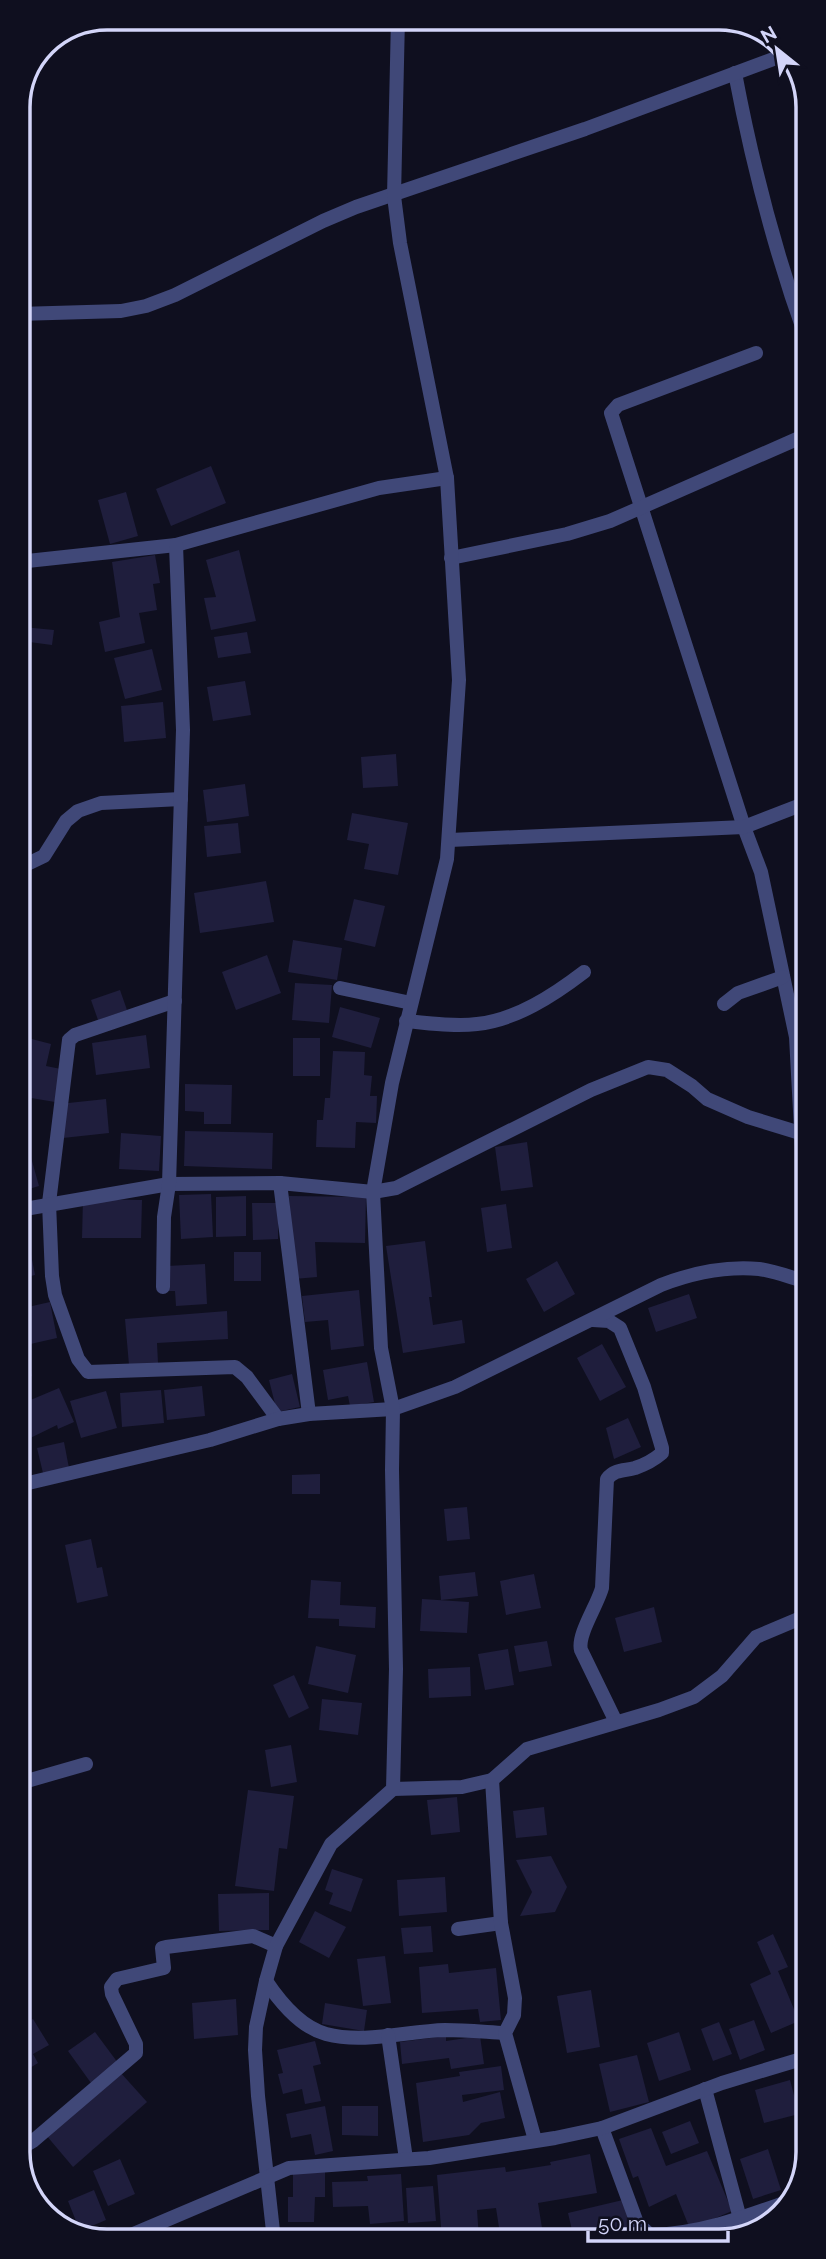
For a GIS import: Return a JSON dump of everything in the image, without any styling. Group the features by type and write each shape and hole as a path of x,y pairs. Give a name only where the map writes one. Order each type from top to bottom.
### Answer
{"street":[{"path":"393,1789 396,1669 393,1409 381,1348 373,1192 406,1021 444,878 450,840 458,680 447,478 400,243 394,196 398,30"},
{"path":"30,314 121,311 146,306 175,295 356,207 586,129 778,57"},
{"path":"735,73 748,144 796,308"},
{"path":"756,353 612,408 611,417 761,872 783,977 796,1019"},
{"path":"452,558 567,534 640,508 796,439"},
{"path":"30,561 176,545 379,488 447,478"},
{"path":"163,1287 164,1217 159,1212 164,1184 174,1001 183,730 176,545"},
{"path":"30,863 44,856 66,821 78,811 101,803 181,799"},
{"path":"450,840 744,827 796,807"},
{"path":"406,1021 477,1024 500,1018 544,999 584,972"},
{"path":"724,1004 738,993 783,977"},
{"path":"340,988 411,1003"},
{"path":"174,1001 75,1034 69,1040 50,1203 55,1295 88,1372 235,1367 247,1377 278,1419"},
{"path":"30,1208 164,1184 280,1184 373,1192 396,1188 591,1090 648,1067 667,1070 707,1099 748,1117 796,1131"},
{"path":"280,1184 309,1414"},
{"path":"30,1483 209,1440 278,1419 309,1414 393,1409 455,1387 661,1285 709,1271 761,1269 796,1279"},
{"path":"593,1320 609,1321 620,1328 645,1387 662,1447 662,1453 658,1456 635,1468 615,1471 607,1479 602,1588 598,1603 579,1641 616,1722"},
{"path":"273,2229 258,2096 256,2027 276,1946 331,1844 393,1789 462,1787 492,1780 527,1749 694,1697 722,1676 756,1637 796,1620"},
{"path":"30,1780 86,1764"},
{"path":"492,1780 501,1923 515,1998 514,2015 505,2034 535,2140"},
{"path":"458,1929 501,1923"},
{"path":"30,2141 136,2053 136,2044 112,1994 111,1987 117,1979 164,1968 162,1948 166,1947 253,1936 276,1946"},
{"path":"266,1981 277,1997 300,2020 325,2034 356,2037 445,2030 505,2034"},
{"path":"387,2035 406,2159"},
{"path":"145,2229 289,2168 429,2158 555,2138 602,2128 705,2089 796,2061"},
{"path":"705,2089 744,2225"},
{"path":"602,2128 638,2223 644,2229"},
{"path":"701,2229 775,2206"}],"building":[{"path":"211,466 226,503 171,526 156,489"},
{"path":"126,492 138,536 110,544 98,500"},
{"path":"239,550 256,621 211,630 204,598 216,597 206,560"},
{"path":"155,555 160,583 153,584 157,610 139,613 145,643 105,652 99,622 120,617 112,562"},
{"path":"30,628 54,630 52,645 30,642"},
{"path":"247,632 251,653 218,658 214,637"},
{"path":"152,649 162,690 125,699 114,658"},
{"path":"245,681 251,715 213,721 207,687"},
{"path":"163,702 166,738 124,742 121,706"},
{"path":"396,754 398,786 363,788 361,757"},
{"path":"245,784 249,816 207,822 203,790"},
{"path":"352,813 408,823 398,875 364,869 369,844 347,840"},
{"path":"238,823 241,853 207,857 204,826"},
{"path":"266,881 274,922 200,933 194,893"},
{"path":"354,899 385,906 375,947 344,940"},
{"path":"293,940 342,948 337,980 288,972"},
{"path":"267,955 281,993 236,1010 222,972"},
{"path":"295,983 332,985 329,1023 292,1020"},
{"path":"120,990 127,1010 98,1020 91,1000"},
{"path":"340,1007 380,1018 371,1048 332,1037"},
{"path":"146,1035 150,1068 96,1075 92,1043"},
{"path":"293,1038 320,1038 320,1076 293,1076"},
{"path":"30,1039 51,1044 46,1066 61,1069 55,1102 30,1098"},
{"path":"333,1051 365,1052 364,1075 372,1076 370,1096 377,1096 376,1123 356,1122 355,1148 316,1147 317,1120 323,1120 325,1098 330,1098"},
{"path":"185,1084 232,1085 231,1124 204,1124 204,1112 185,1111"},
{"path":"106,1099 109,1133 63,1138 59,1104"},
{"path":"185,1131 273,1133 272,1169 184,1166"},
{"path":"121,1133 161,1136 159,1171 119,1169"},
{"path":"527,1142 533,1187 501,1191 495,1147"},
{"path":"30,1154 39,1186 30,1189"},
{"path":"211,1194 213,1237 181,1239 179,1195"},
{"path":"246,1196 246,1236 216,1237 216,1197"},
{"path":"289,1196 366,1197 365,1243 315,1242 317,1277 294,1279"},
{"path":"83,1199 142,1200 141,1238 82,1238"},
{"path":"252,1203 278,1203 278,1239 253,1240"},
{"path":"506,1204 512,1248 487,1252 481,1208"},
{"path":"425,1241 433,1325 462,1320 465,1343 403,1353 386,1246"},
{"path":"30,1249 35,1275 30,1276"},
{"path":"234,1252 261,1252 261,1281 234,1281"},
{"path":"557,1261 575,1294 544,1312 526,1279"},
{"path":"205,1264 207,1304 176,1306 175,1291 169,1291 167,1266"},
{"path":"359,1290 364,1346 331,1350 328,1320 305,1322 302,1296"},
{"path":"689,1294 697,1318 656,1332 648,1308"},
{"path":"50,1302 57,1338 30,1344 30,1307"},
{"path":"227,1311 228,1339 157,1343 158,1363 129,1365 125,1319"},
{"path":"602,1344 626,1387 600,1401 577,1358"},
{"path":"367,1362 374,1402 350,1406 348,1396 328,1400 323,1370"},
{"path":"292,1374 300,1407 277,1412 269,1380"},
{"path":"202,1386 205,1416 167,1420 164,1390"},
{"path":"59,1388 74,1422 58,1429 57,1425 30,1438 30,1400"},
{"path":"161,1390 164,1423 122,1427 120,1393"},
{"path":"106,1391 117,1428 81,1438 70,1401"},
{"path":"628,1418 641,1447 614,1459 606,1428"},
{"path":"64,1442 69,1468 43,1473 37,1448"},
{"path":"320,1474 320,1494 292,1494 292,1475"},
{"path":"467,1507 470,1539 447,1541 444,1509"},
{"path":"91,1539 97,1568 102,1567 108,1596 77,1603 65,1545"},
{"path":"475,1572 478,1596 441,1600 439,1576"},
{"path":"534,1574 541,1608 506,1615 500,1581"},
{"path":"311,1580 341,1582 340,1605 376,1607 375,1628 339,1626 339,1619 308,1618"},
{"path":"422,1599 469,1602 467,1633 420,1631"},
{"path":"654,1607 662,1642 624,1652 615,1618"},
{"path":"547,1641 552,1666 519,1672 514,1646"},
{"path":"316,1646 356,1655 348,1693 308,1684"},
{"path":"508,1649 514,1685 485,1690 478,1654"},
{"path":"470,1667 471,1696 429,1698 428,1669"},
{"path":"294,1675 309,1708 289,1718 273,1685"},
{"path":"322,1699 362,1703 358,1735 319,1730"},
{"path":"291,1745 297,1782 271,1787 265,1750"},
{"path":"248,1790 294,1796 287,1849 279,1848 274,1891 235,1886"},
{"path":"457,1797 460,1832 431,1835 427,1800"},
{"path":"544,1807 547,1835 516,1838 513,1811"},
{"path":"551,1856 567,1887 555,1912 520,1916 532,1892 516,1860"},
{"path":"332,1869 363,1879 351,1912 329,1904 333,1893 325,1890"},
{"path":"445,1877 447,1912 399,1916 397,1880"},
{"path":"269,1893 269,1930 219,1931 218,1894"},
{"path":"315,1911 346,1927 329,1958 299,1942"},
{"path":"431,1926 433,1952 404,1954 401,1928"},
{"path":"773,1934 788,1967 778,1971 796,2014 796,2022 771,2033 750,1984 771,1974 757,1942"},
{"path":"385,1956 391,2003 363,2006 357,1959"},
{"path":"448,1964 449,1973 496,1968 501,2020 480,2022 478,2009 422,2013 419,1967"},
{"path":"591,1990 600,2047 567,2053 557,1996"},
{"path":"236,1999 238,2035 194,2039 192,2003"},
{"path":"325,2003 367,2010 364,2031 322,2024"},
{"path":"33,2019 49,2045 33,2054 38,2063 30,2068 30,2021"},
{"path":"754,2020 765,2050 740,2060 729,2029"},
{"path":"719,2022 732,2054 713,2061 701,2029"},
{"path":"95,2032 118,2063 91,2083 68,2051"},
{"path":"679,2032 691,2070 659,2081 647,2043"},
{"path":"446,2036 446,2041 480,2036 484,2064 451,2069 449,2058 402,2064 400,2042"},
{"path":"315,2041 321,2064 313,2066 321,2101 305,2104 302,2089 283,2094 278,2074 283,2073 277,2050"},
{"path":"637,2055 649,2102 610,2112 599,2064"},
{"path":"501,2066 504,2090 462,2095 463,2102 500,2092 505,2118 481,2123 469,2135 423,2142 416,2083 460,2076 459,2072"},
{"path":"120,2072 147,2102 73,2167 46,2135"},
{"path":"790,2080 796,2115 764,2123 755,2090"},
{"path":"325,2106 333,2151 315,2155 311,2134 291,2138 286,2114"},
{"path":"342,2106 378,2106 378,2136 342,2135"},
{"path":"690,2121 699,2143 671,2154 662,2132"},
{"path":"651,2128 666,2166 707,2151 732,2211 690,2229 676,2194 649,2207 638,2176 633,2178 619,2139"},
{"path":"768,2149 781,2190 753,2199 740,2159"},
{"path":"590,2154 597,2193 538,2203 542,2228 499,2229 496,2208 477,2210 478,2229 441,2229 437,2175 505,2167 506,2172 551,2165 550,2162"},
{"path":"120,2159 135,2194 108,2206 93,2171"},
{"path":"325,2172 325,2197 315,2197 314,2222 288,2222 288,2197 293,2197 293,2173"},
{"path":"401,2174 404,2221 370,2224 368,2206 333,2207 332,2182 368,2181 367,2176"},
{"path":"433,2186 436,2221 408,2223 406,2188"},
{"path":"94,2190 106,2220 89,2227 77,2223 68,2201"},
{"path":"627,2199 634,2229 572,2229 568,2213"}]}
